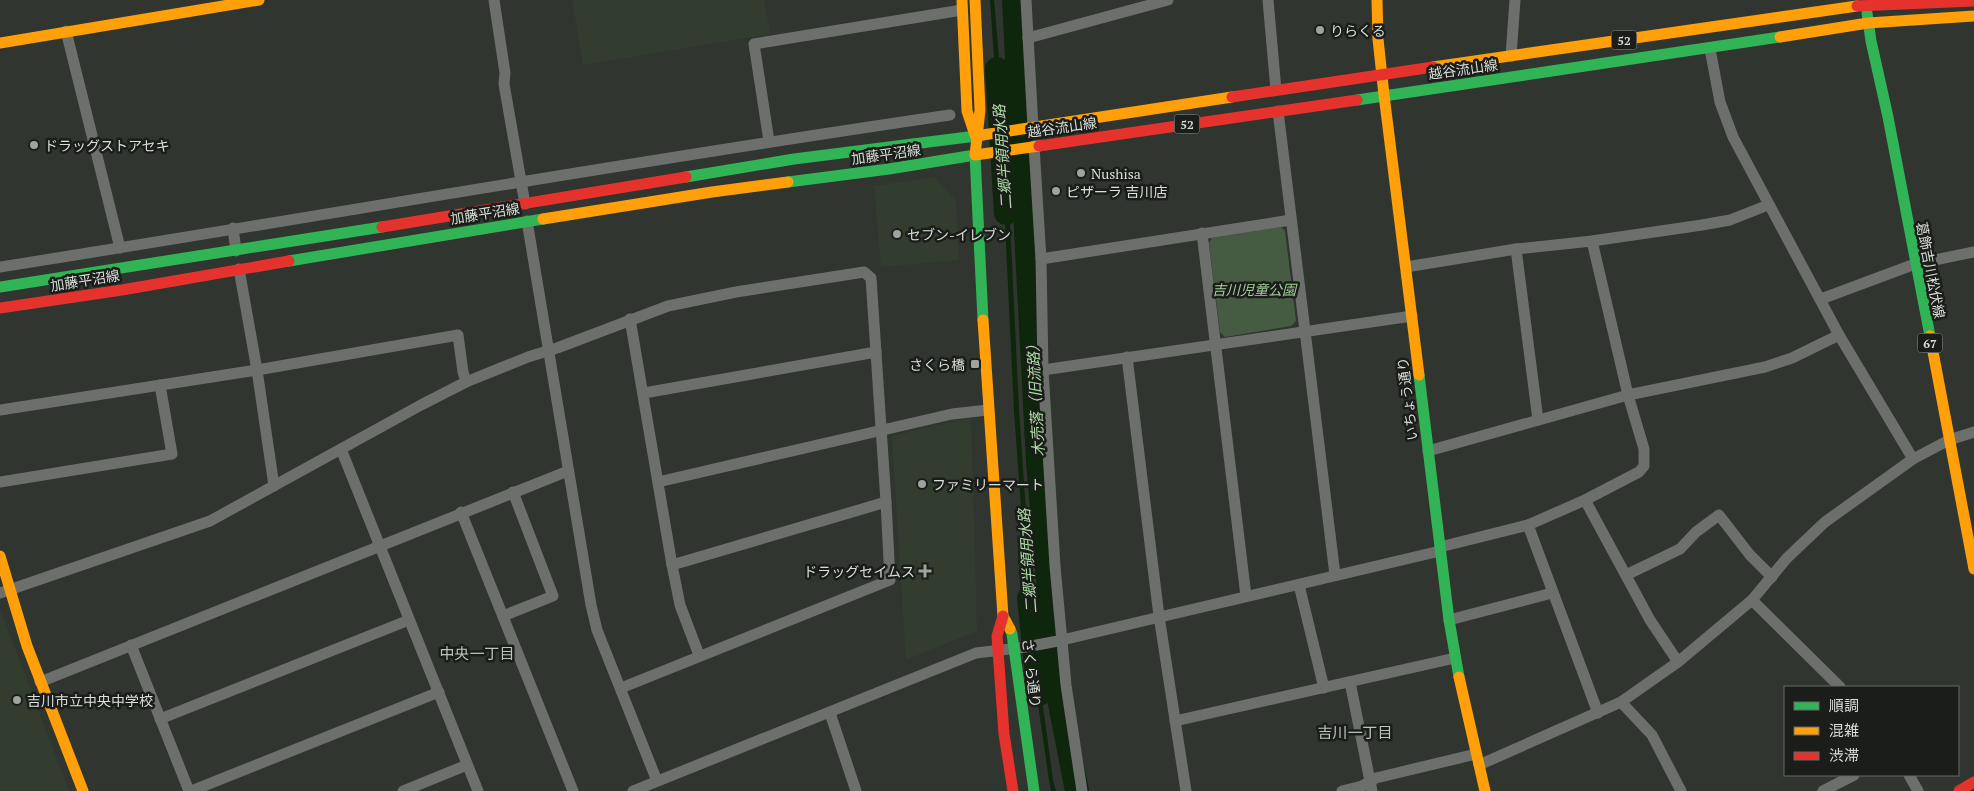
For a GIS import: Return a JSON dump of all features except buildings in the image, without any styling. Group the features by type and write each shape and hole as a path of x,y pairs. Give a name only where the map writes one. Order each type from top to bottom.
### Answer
{"main road":[{"path":"0,43 259,0"},
{"path":"975,0 980,110 975,155 988,410 1003,616 997,636 1004,734 1013,791"},
{"name":"いちょう通り","path":"1377,0 1378,39 1384,95 1449,620 1455,658 1485,791"},
{"name":"越谷流山線","path":"976,136 1867,2 1974,1"},
{"name":"葛飾吉川松伏線","path":"1867,2 1868,23 1965,514 1974,569"},
{"path":"962,5 967,111 976,136"},
{"name":"越谷流山線","path":"975,155 1710,49 1868,23 1974,16"},
{"name":"加藤平沼線","path":"0,287 236,251 794,159 976,136"},
{"name":"加藤平沼線","path":"0,308 122,290 527,221 712,192 890,169 975,155"},
{"path":"0,556 4,591 83,791"},
{"name":"さくら通り","path":"1003,616 1012,634 1034,791"},
{"path":"1958,791 1974,782"}],"street":[{"path":"494,0 505,73 504,84 525,204"},
{"path":"1026,0 1030,128"},
{"path":"1028,38 1168,0"},
{"path":"1268,0 1276,90"},
{"path":"1511,56 1515,0"},
{"path":"769,141 754,44 962,5"},
{"path":"66,31 120,248"},
{"path":"1710,49 1720,102 1733,137 1839,335 1913,459"},
{"path":"1278,111 1334,575"},
{"path":"0,267 522,183 769,141 950,115"},
{"path":"1034,146 1041,259 1050,498 1059,640 1082,791"},
{"path":"704,152 707,174"},
{"path":"1406,267 1516,249 1592,241 1730,220 1768,205"},
{"path":"1041,259 1291,220"},
{"path":"527,221 591,605 597,630 657,781"},
{"path":"233,228 236,251"},
{"path":"1202,233 1246,596"},
{"path":"633,791 971,655 1026,648 1299,585 1528,526 1586,500 1639,472 1644,466 1644,449 1628,394 1592,241"},
{"path":"1516,249 1538,420"},
{"path":"1821,299 1915,264 1974,252"},
{"path":"27,262 30,282"},
{"path":"239,269 257,370 274,486"},
{"path":"4,591 210,521 466,382 630,319 680,303 736,292 864,272 871,278 890,580 620,688"},
{"path":"1044,370 1412,316"},
{"path":"630,319 680,605 699,655"},
{"path":"0,410 257,370 458,334 466,382"},
{"path":"1428,450 1628,394 1765,367 1792,358 1839,335"},
{"path":"644,393 876,352"},
{"path":"1127,358 1158,616 1186,791"},
{"path":"0,482 172,454 160,385"},
{"path":"658,482 952,414 988,410"},
{"path":"1479,766 1621,702 1678,662 1752,600 1787,558 1825,522 1880,482 1902,469 1913,459 1949,440 1974,432"},
{"path":"341,449 478,791"},
{"path":"40,682 461,512 568,471"},
{"path":"503,616 553,596 513,492"},
{"path":"1586,500 1650,620 1678,662"},
{"path":"672,565 886,502"},
{"path":"461,512 573,791"},
{"path":"1626,575 1680,549 1696,532 1719,515 1750,555 1772,577"},
{"path":"1528,526 1598,713"},
{"path":"1299,585 1324,688"},
{"path":"1449,620 1552,593"},
{"path":"1752,600 1839,686"},
{"path":"160,719 409,620"},
{"path":"131,645 190,791 438,692"},
{"path":"1175,721 1455,658"},
{"path":"1350,682 1371,787"},
{"path":"1621,702 1652,735 1681,791"},
{"path":"830,713 856,791"},
{"path":"1371,787 1376,778 1476,754"},
{"path":"402,791 467,765"},
{"path":"1823,791 1852,776"},
{"path":"1910,776 1918,791"},
{"path":"1342,791 1362,786 1371,787"}],"shaded area":[{"path":"572,0 764,0 770,34 583,65"},
{"path":"934,177 956,200 959,260 881,267 874,186"},
{"path":"971,418 977,631 906,660 892,436"},
{"name":"吉川市立中央中学校","path":"0,609 69,791 0,791"}],"green space":[{"name":"吉川児童公園","path":"1281,227 1285,231 1296,321 1291,326 1225,337 1220,332 1209,243 1212,238"}],"water":[{"path":"990,0 994,0 1003,103 997,100"},
{"path":"1008,179 1019,410 1034,628 1030,630 1014,411 1003,181"},
{"path":"1037,662 1056,791 1051,791 1049,780 1032,663"}],"waterway":[{"name":"木売落（旧流路）","path":"1014,0 1038,461 1057,688 1077,791"},
{"name":"二郷半領用水路","path":"997,69 1006,213"},
{"name":"二郷半領用水路","path":"1029,598 1039,694"}],"traffic: fast":[{"path":"1867,13 1930,336"},
{"path":"1357,100 1780,37"},
{"path":"686,177 794,159 976,136"},
{"path":"788,182 889,169 975,155 983,320"},
{"path":"289,261 543,219"},
{"path":"0,287 382,227"},
{"path":"1419,375 1449,620 1459,677"},
{"path":"1010,629 1034,791"}],"traffic: slow":[{"path":"0,43 259,0"},
{"path":"962,0 967,111 975,135"},
{"path":"975,0 980,110 975,155 1039,146"},
{"path":"1377,0 1378,39 1384,95 1419,375"},
{"path":"1433,67 1857,6"},
{"path":"1780,37 1868,23 1974,16"},
{"path":"976,136 1232,97"},
{"path":"543,219 788,182"},
{"path":"983,320 1003,616 1010,629"},
{"path":"1930,336 1974,569"},
{"path":"0,556 27,646 83,791"},
{"path":"1459,677 1485,791"}],"traffic: jam":[{"path":"1857,6 1974,1"},
{"path":"1232,97 1433,67"},
{"path":"1039,146 1357,100"},
{"path":"382,227 686,177"},
{"path":"0,308 122,290 289,261"},
{"path":"1003,616 997,636 1004,734 1013,791"},
{"path":"1959,791 1974,782"}],"place":[{"name":"りらくる","path":"1320,30"},
{"name":"ドラッグストアセキ","path":"34,145"},
{"name":"Nushisa","path":"1081,173"},
{"name":"ピザーラ 吉川店","path":"1056,191"},
{"name":"セブン-イレブン","path":"897,234"},
{"name":"さくら橋","path":"975,364"},
{"name":"ファミリーマート","path":"922,484"},
{"name":"ドラッグセイムス","path":"925,571"},
{"name":"吉川市立中央中学校","path":"17,700"}],"district":[{"name":"中央一丁目","path":"477,653"},
{"name":"吉川一丁目","path":"1355,732"}]}
